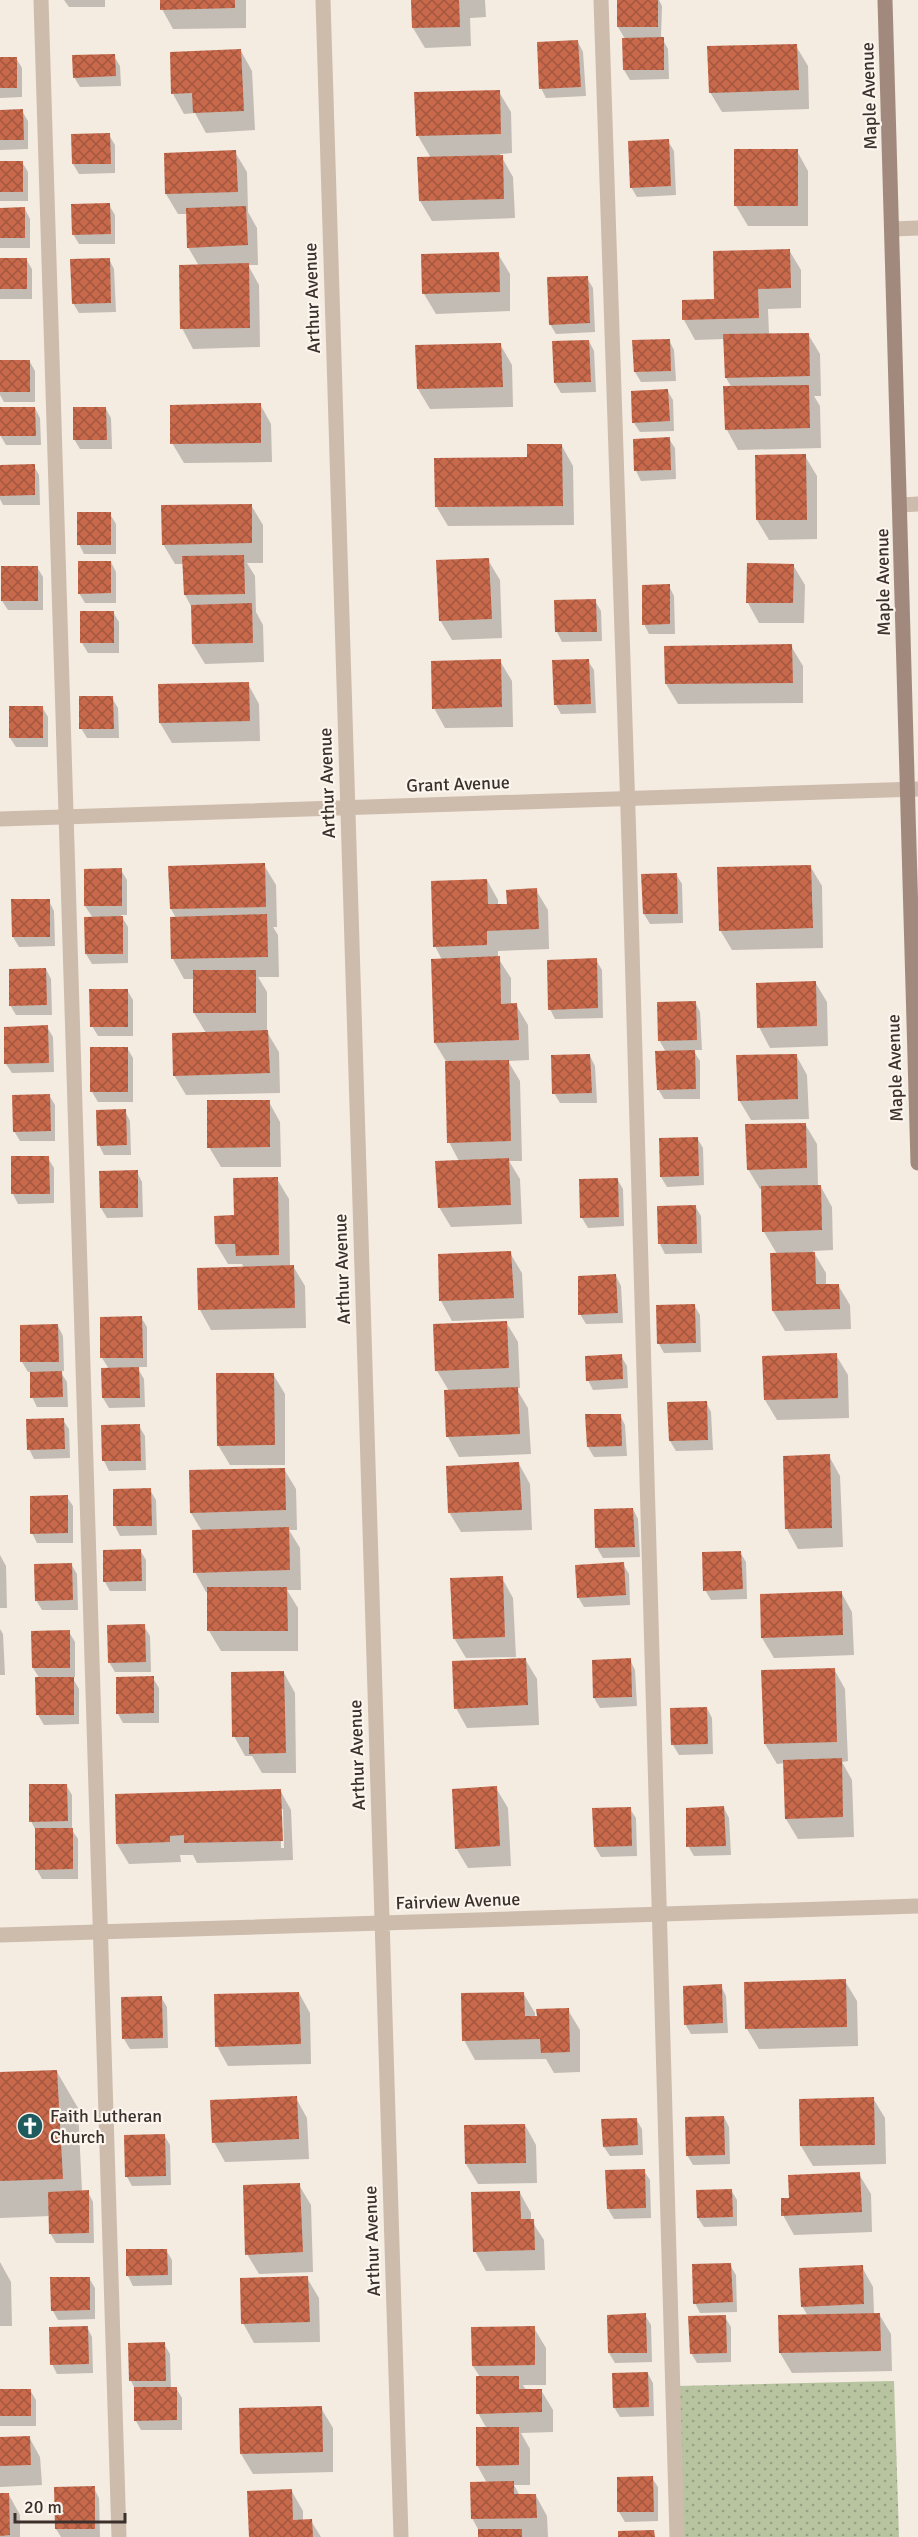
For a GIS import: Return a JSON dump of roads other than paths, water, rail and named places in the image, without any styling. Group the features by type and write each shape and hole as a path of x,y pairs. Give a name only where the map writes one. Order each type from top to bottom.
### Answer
{"street":[{"path":"41,0 118,2537"},
{"name":"Arthur Avenue","path":"323,0 401,2537"},
{"path":"601,0 627,799 677,2537"},
{"name":"Maple Avenue","path":"885,0 912,789 918,1163"},
{"path":"893,229 918,228"},
{"path":"902,505 918,504"},
{"name":"Grant Avenue","path":"0,819 912,789"},
{"name":"Fairview Avenue","path":"0,1935 918,1906"}],"place":[{"name":"Faith Lutheran Church","path":"30,2126"}]}
